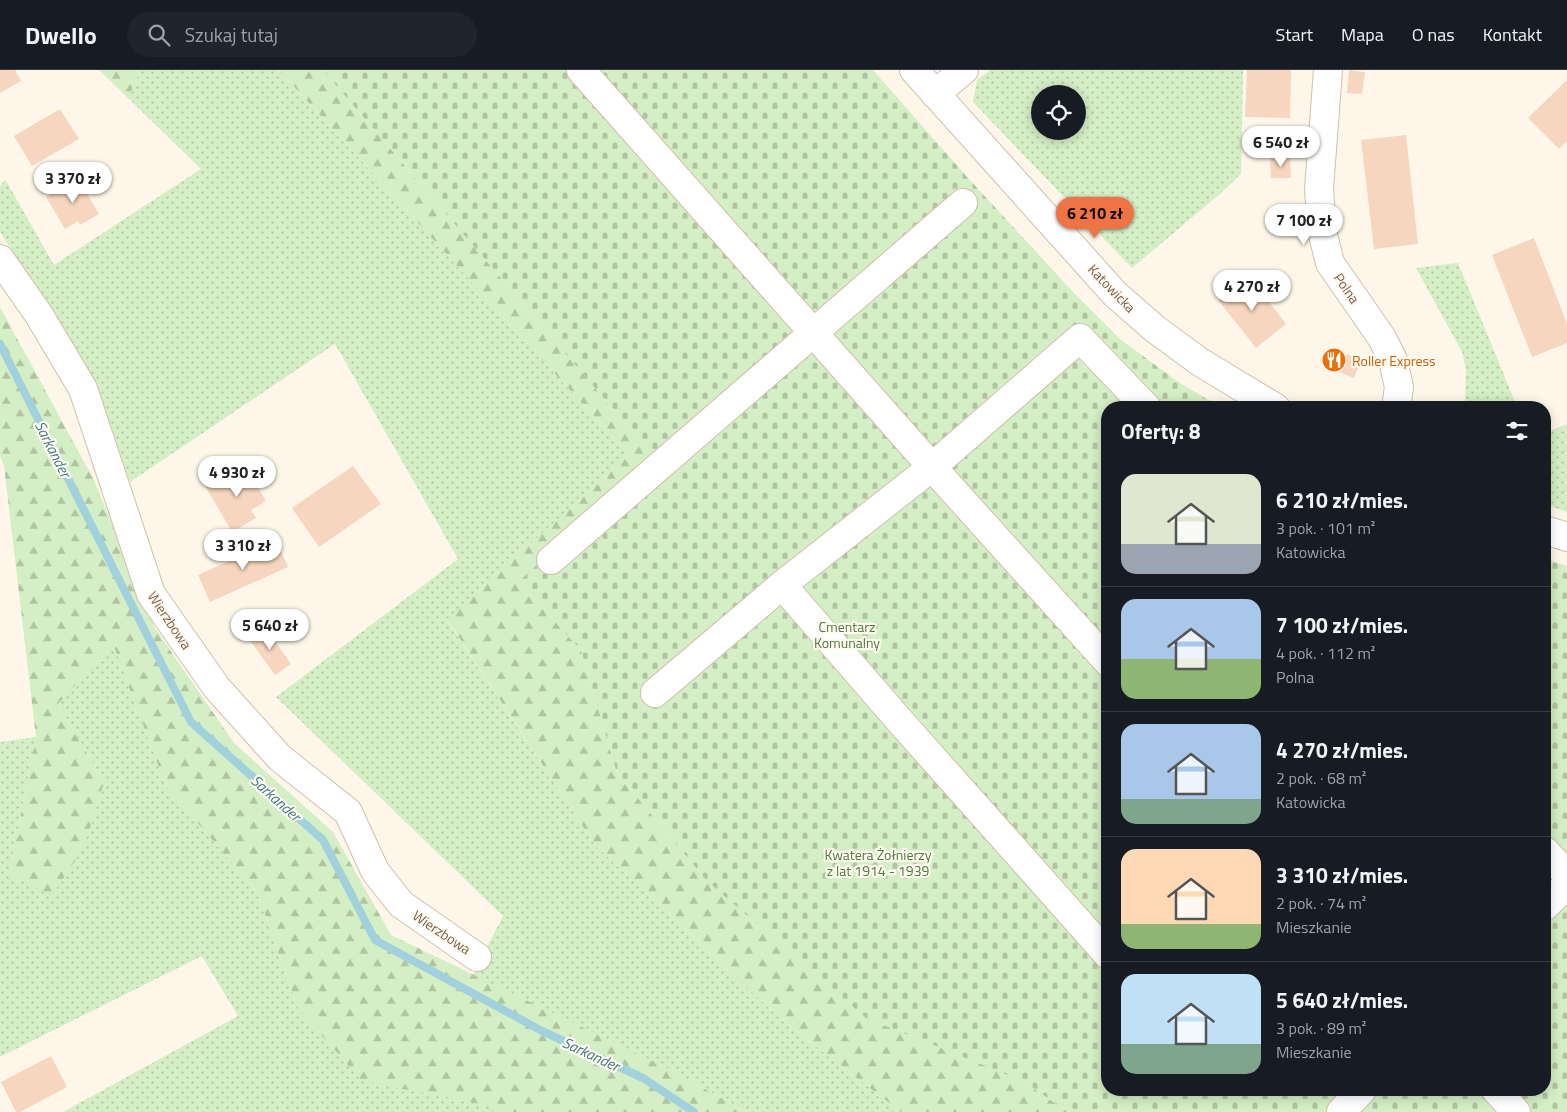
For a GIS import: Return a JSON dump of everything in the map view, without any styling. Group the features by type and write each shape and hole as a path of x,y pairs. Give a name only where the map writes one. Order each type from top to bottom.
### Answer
{"street":[{"path":"581,70 932,467 1101,654"},
{"name":"Katowicka","path":"914,70 1116,294 1154,329 1200,362 1264,401"},
{"path":"935,94 964,70"},
{"name":"Polna","path":"1328,70 1319,189 1322,231 1330,263 1382,338 1393,360 1399,387 1397,401"},
{"path":"551,560 962,203"},
{"name":"Wierzbowa","path":"0,259 39,315 83,389 151,594 217,688 280,758 348,812 375,871 401,904 478,957"},
{"path":"655,693 782,585 932,467 1080,338 1139,401"},
{"path":"1551,532 1567,537"},
{"path":"782,585 1101,947"},
{"path":"1551,858 1567,875"},
{"path":"1551,900 1567,885"},
{"path":"1341,1112 1356,1096"},
{"path":"1501,1096 1516,1112"}],"green space":[{"path":"99,70 141,70 128,98"},
{"path":"141,70 279,70 629,455 447,620 595,845 782,1020 901,1112 747,1112 667,1068 473,975 503,916 276,697 458,559 335,344 130,482 97,385 0,232 0,187 5,179 54,265 201,169 128,98"},
{"path":"279,70 323,70 655,458 518,582 581,650 617,773 707,881 1023,1081 1068,1112 901,1112 782,1020 595,845 447,619 629,455"},
{"name":"Cmentarz Komunalny","path":"323,70 873,70 968,178 1075,294 1120,339 1177,381 1210,401 1101,401 1101,1096 1551,1096 1551,561 1567,566 1567,1112 1068,1112 1023,1081 866,1018 707,881 617,773 581,650 518,582 655,458"},
{"path":"990,70 1243,70 1241,174 1132,268 973,102 977,80"},
{"path":"1458,263 1515,401 1465,401 1466,369 1462,352 1416,268"},
{"path":"0,307 94,480 155,628 234,743 333,832 391,935 667,1068 747,1112 504,1112 490,1106 362,1081 298,1008 257,892 166,786 113,644 58,704 104,782 84,847 52,895 9,875 36,737 4,466 0,456"},
{"path":"1567,424 1567,512 1551,506 1551,431"},
{"path":"113,643 166,786 257,892 298,1008 504,1112 63,1112 238,1016 202,956 0,1057 0,742 36,737 9,875 104,782 58,704"}],"building":[{"path":"0,70 15,70 21,81 0,93"},
{"path":"1247,70 1291,70 1290,118 1245,117"},
{"path":"1349,70 1365,72 1362,94 1347,93"},
{"path":"1567,80 1567,141 1559,149 1528,118"},
{"path":"60,109 79,139 32,166 14,136"},
{"path":"1406,135 1418,244 1374,249 1361,140"},
{"path":"1290,157 1291,178 1271,178 1270,158"},
{"path":"78,178 99,214 80,225 78,221 65,229 46,197"},
{"path":"1534,238 1567,324 1567,343 1532,357 1492,255"},
{"path":"1248,275 1286,324 1256,348 1218,300"},
{"path":"1331,348 1361,360 1354,378 1324,366"},
{"path":"245,465 266,501 251,510 256,518 232,532 206,487"},
{"path":"353,466 381,504 319,547 292,508"},
{"path":"276,540 288,567 210,602 198,575"},
{"path":"265,627 291,664 275,675 249,639"},
{"path":"51,1056 67,1087 20,1112 16,1112 1,1082"}],"waterway":[{"name":"Sarkander","path":"0,344 191,722 323,840 375,940 542,1031 643,1078 694,1112"}],"place":[{"name":"Roller Express","path":"1334,360"}],"park label":[{"name":"Kwatera Żołnierzy z lat 1914 - 1939","path":"878,862"}]}
